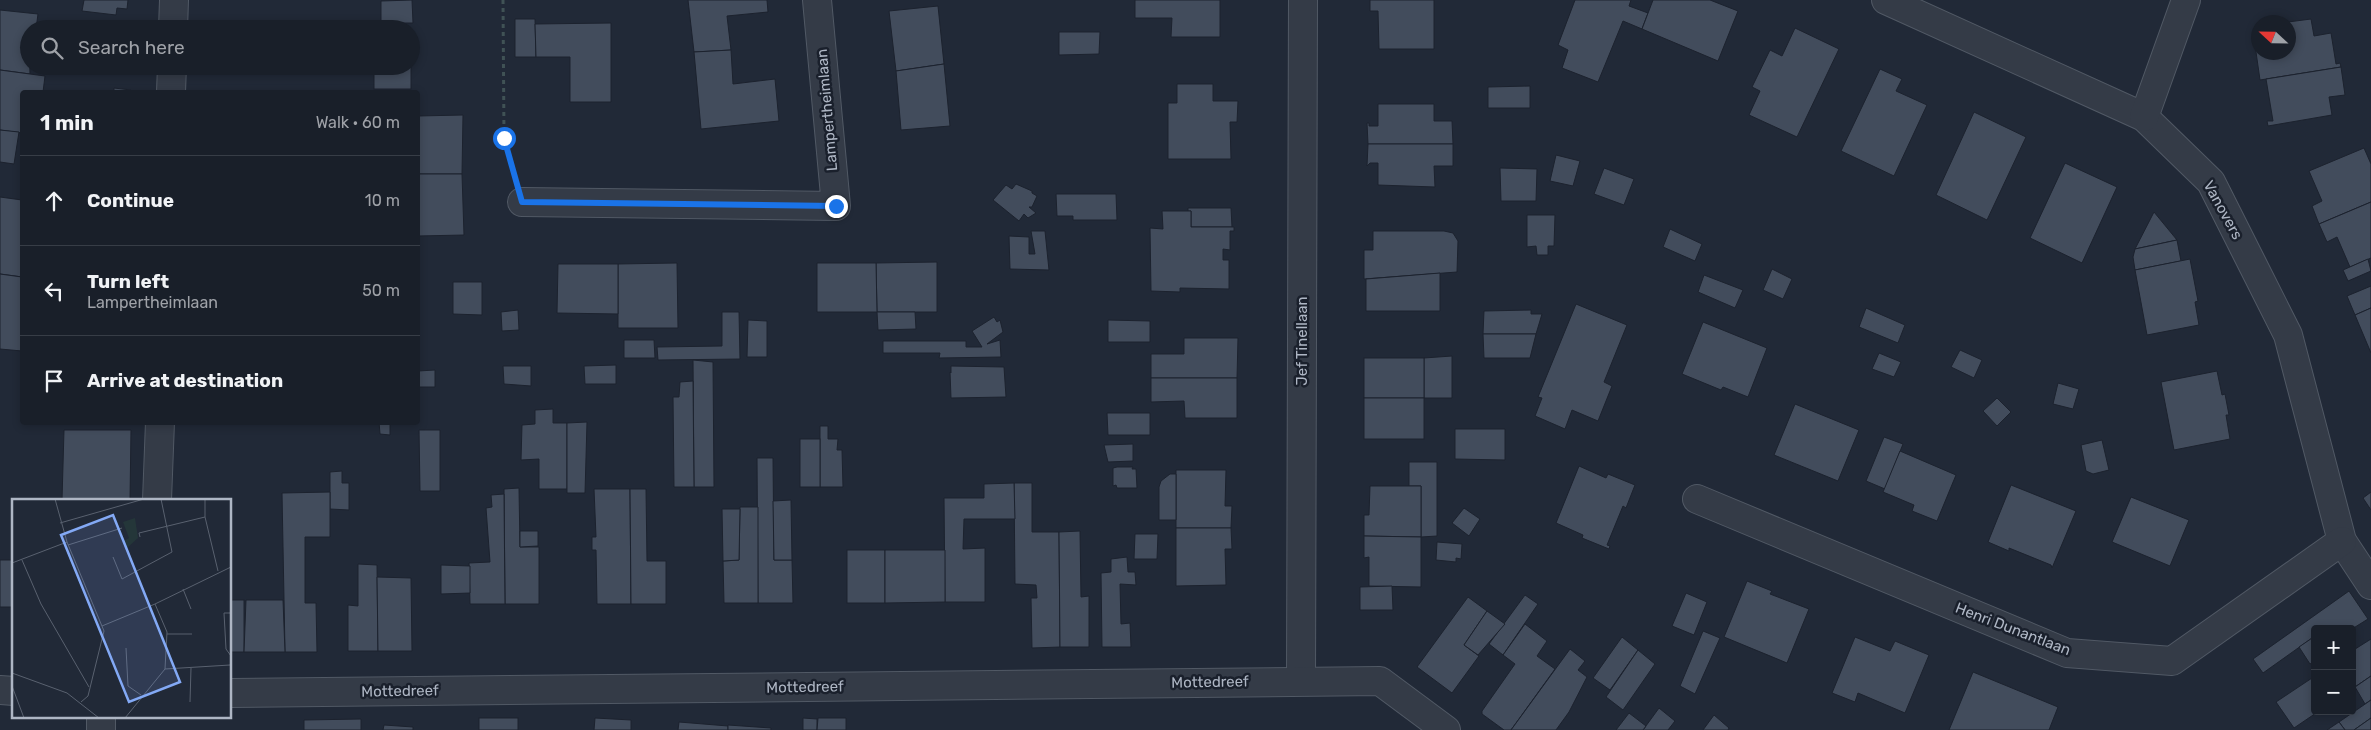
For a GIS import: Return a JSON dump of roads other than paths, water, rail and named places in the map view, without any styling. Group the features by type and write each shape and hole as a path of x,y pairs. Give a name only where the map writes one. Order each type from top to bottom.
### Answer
{"street":[{"path":"173,20 174,0"},
{"name":"Lampertheimlaan","path":"522,202 836,206 816,0"},
{"name":"Jef Tinellaan","path":"1301,681 1303,0"},
{"name":"Vanovers","path":"1886,0 2144,117 2210,182 2288,335 2342,541 2371,585"},
{"path":"2144,117 2186,0"},
{"path":"171,90 172,75"},
{"path":"157,499 160,425"},
{"name":"Henri Dunantlaan","path":"1697,500 2067,653 2172,661 2342,541"},
{"name":"Mottedreef","path":"231,692 1380,680 1446,730"}]}
